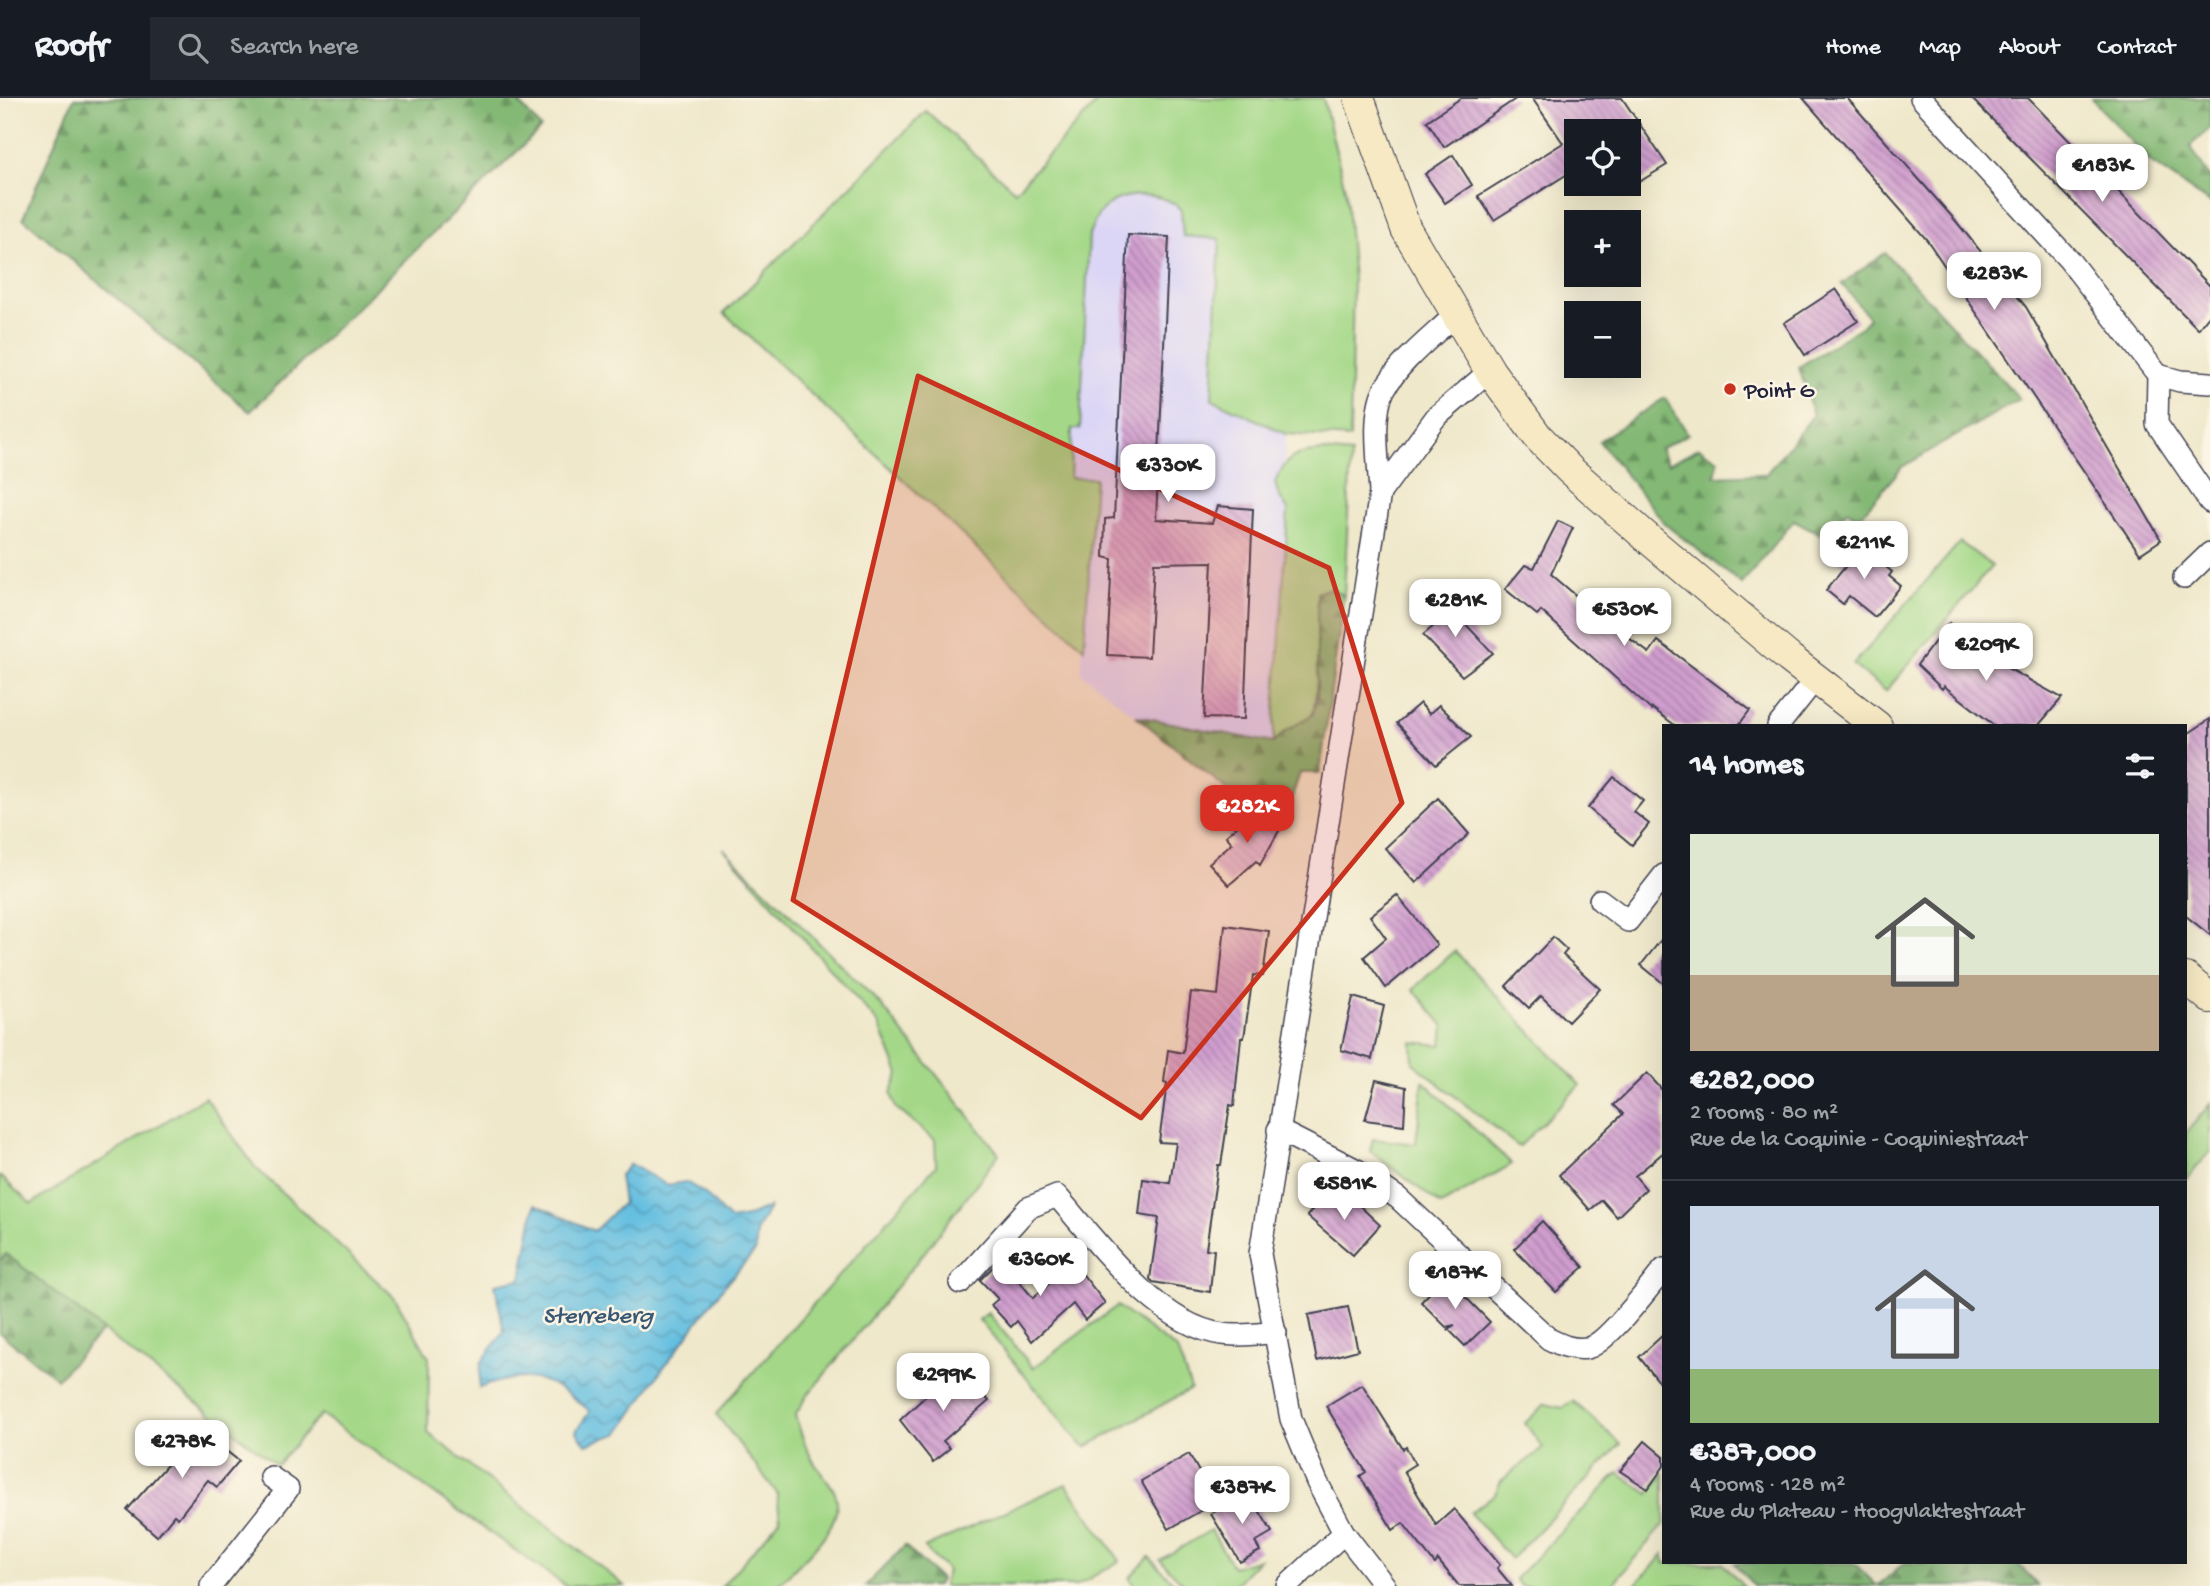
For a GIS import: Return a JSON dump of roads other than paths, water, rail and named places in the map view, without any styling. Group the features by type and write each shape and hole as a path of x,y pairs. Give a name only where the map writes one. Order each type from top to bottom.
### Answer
{"main road":[{"path":"1359,98 1406,229 1490,371 1538,437 1570,470 1816,678 1874,724"},
{"path":"2187,979 2210,998"}],"street":[{"path":"1921,98 2069,260 2158,375 2180,381 2210,383"},
{"path":"1385,1586 1344,1533 1317,1482 1292,1419 1259,1254 1380,493 1378,410 1383,391 1398,370 1455,315"},
{"path":"1380,493 1436,417 1490,371"},
{"path":"2158,375 2157,424 2210,502"},
{"path":"2184,578 2210,553"},
{"path":"1781,724 1816,678"},
{"path":"1600,900 1628,921 1662,878"},
{"path":"1278,1130 1357,1170 1398,1198 1549,1339 1564,1347 1589,1348 1606,1337 1662,1271"},
{"path":"960,1283 1028,1208 1057,1196 1139,1289 1182,1321 1222,1334 1276,1333"},
{"path":"211,1586 288,1489 271,1477"},
{"path":"1287,1586 1344,1533"}],"water":[{"name":"Sterreberg","path":"630,1164 667,1185 686,1182 704,1193 730,1220 747,1217 769,1207 756,1232 756,1250 725,1285 618,1434 586,1444 576,1431 590,1411 575,1399 550,1384 526,1378 497,1382 479,1388 481,1363 504,1331 495,1284 521,1279 535,1204 594,1231 623,1203 619,1176"}],"place":[{"name":"Point G","path":"1730,389"}]}
